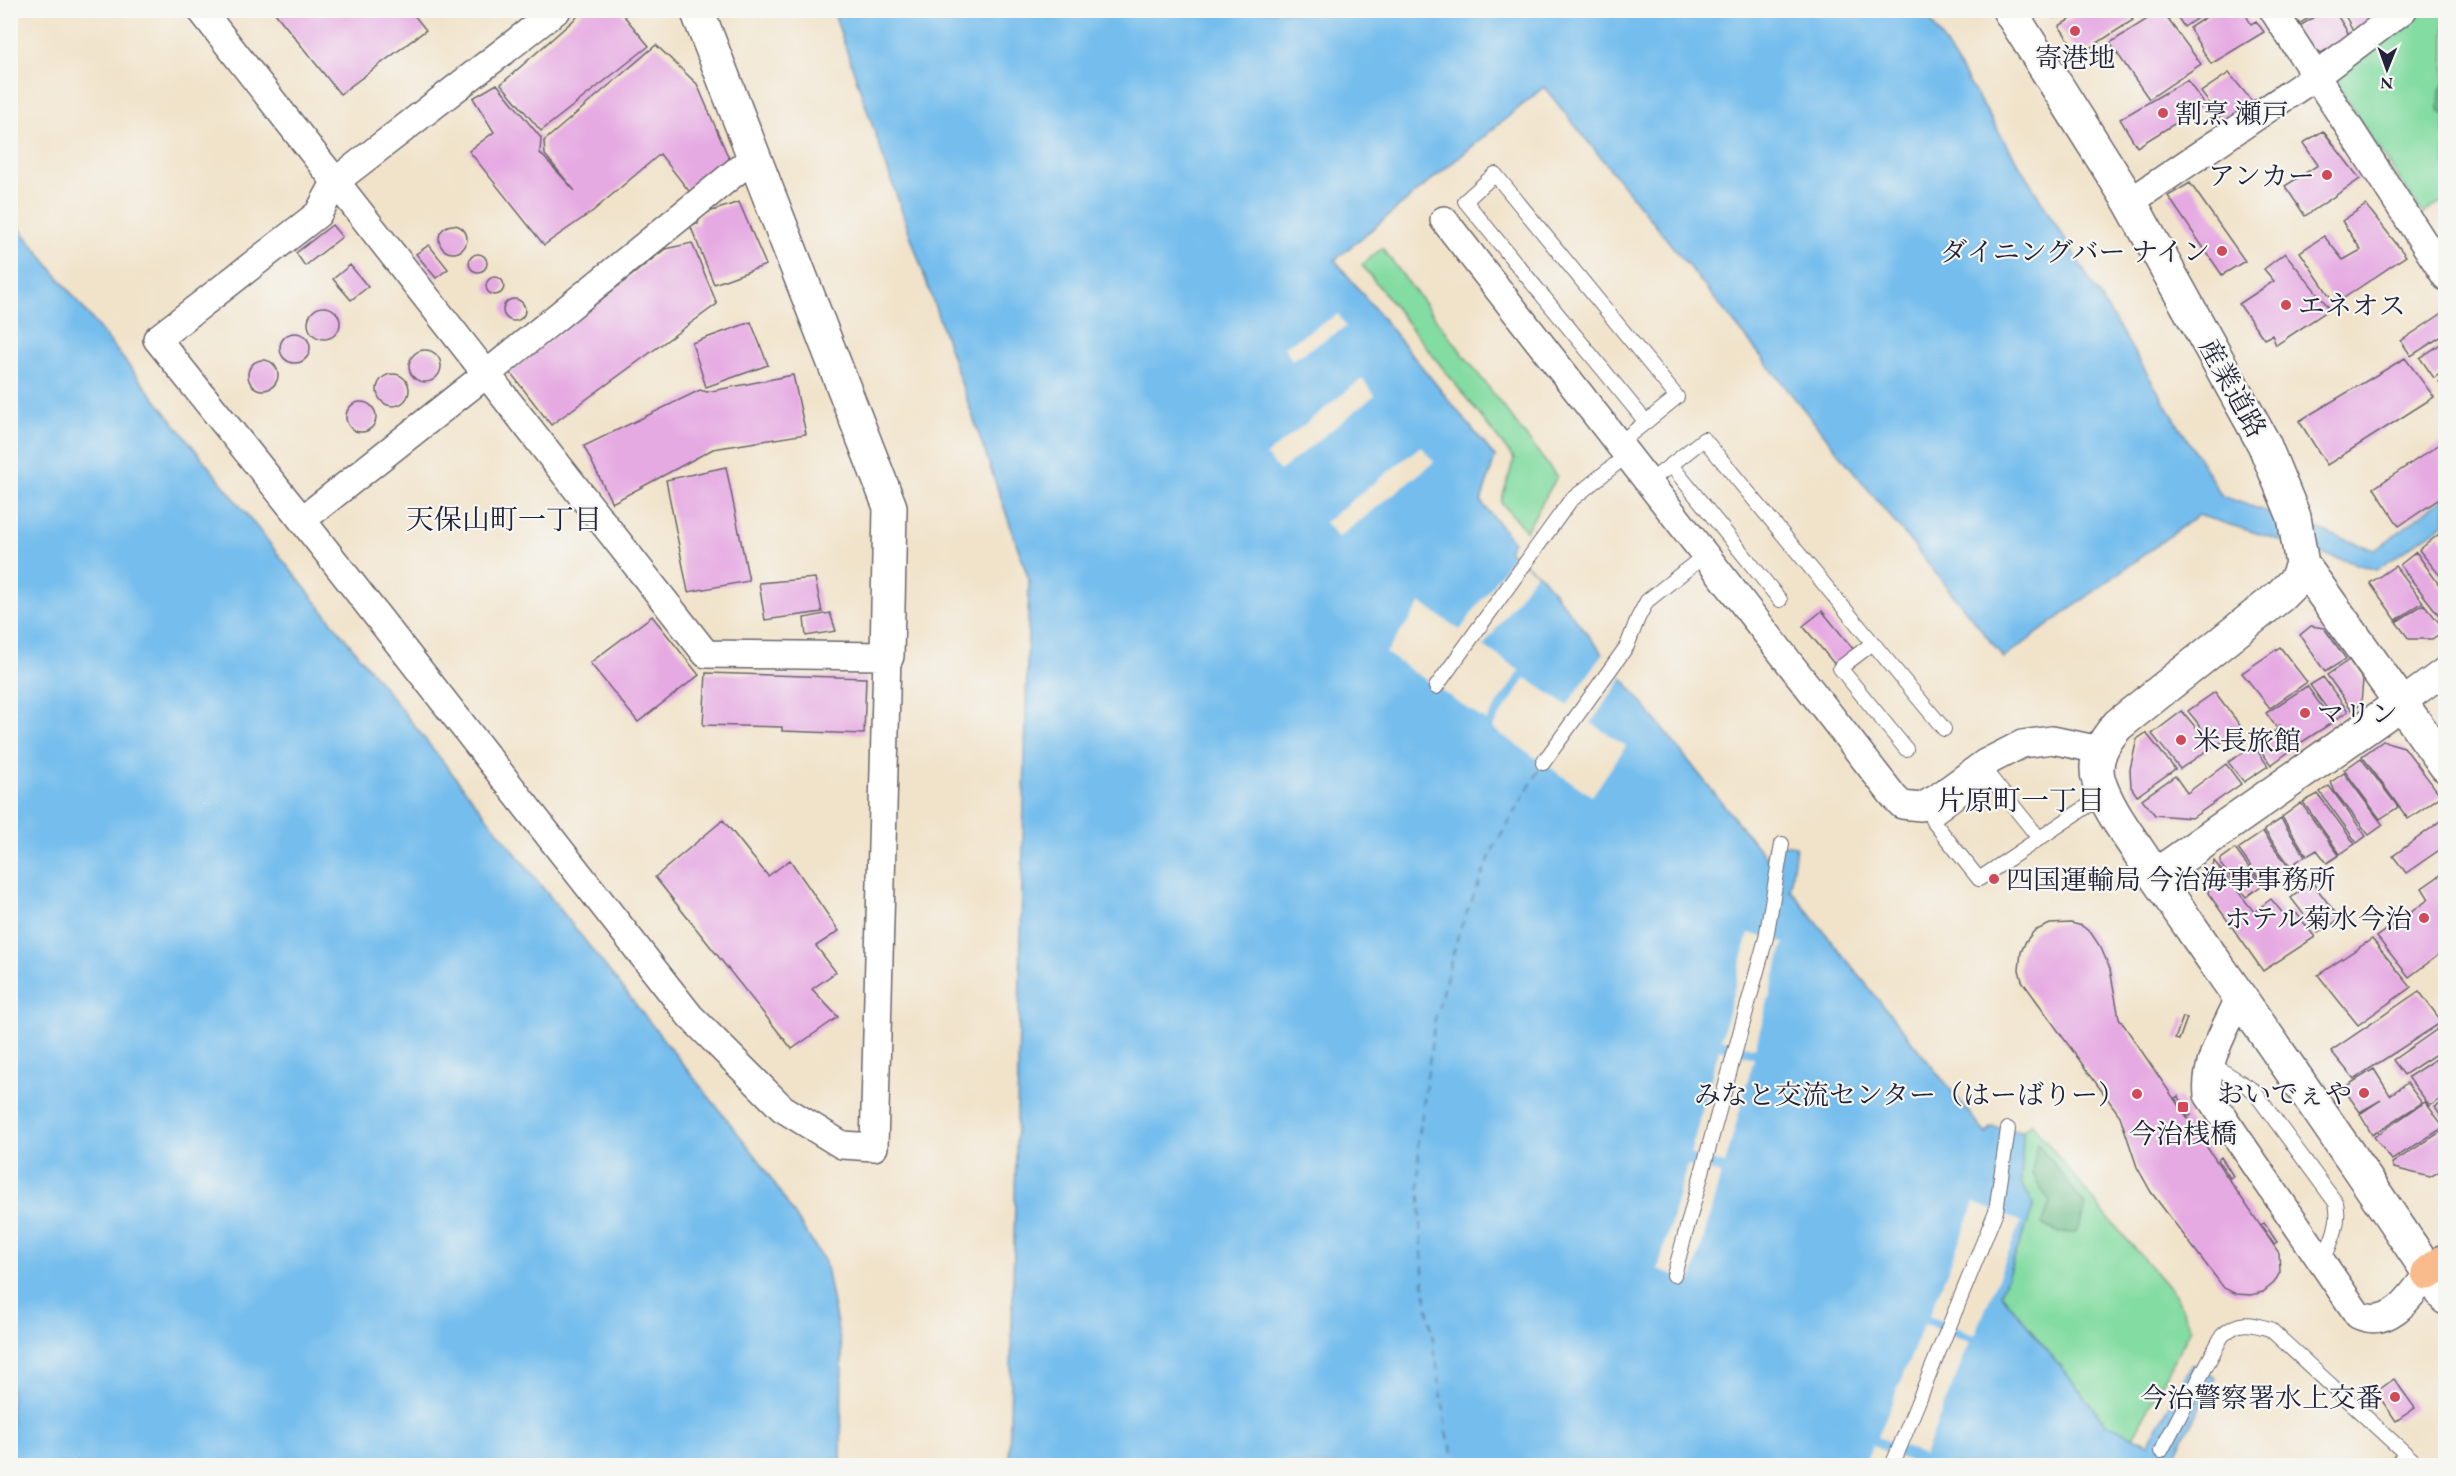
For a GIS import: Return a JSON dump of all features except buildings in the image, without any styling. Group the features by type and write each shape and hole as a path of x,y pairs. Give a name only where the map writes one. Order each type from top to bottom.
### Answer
{"street":[{"path":"201,10 489,372 706,654 887,656"},
{"path":"557,10 336,181 318,214 157,339 302,520 690,1016 782,1108 842,1145 874,1147 890,507 698,10"},
{"name":"産業道路","path":"2009,10 2130,202 2264,444 2294,517 2302,564 2445,766"},
{"path":"2273,10 2445,277"},
{"path":"2130,202 2316,76 2403,10"},
{"path":"302,520 754,157"},
{"path":"1444,220 1902,805 1921,807 1937,798 1985,762 2022,744 2052,740 2100,750"},
{"path":"2240,996 2206,1078 2208,1095 2358,1315 2368,1319 2384,1317 2406,1304 2440,1277 2122,827 2104,795 2097,765 2100,750 2106,739 2132,713 2280,596 2296,579 2302,564"},
{"path":"2155,876 2445,670"}],"lane":[{"path":"1436,687 1570,501 1646,422 1677,397 1496,174 1465,201 1646,422"},
{"path":"1648,483 1704,439 1944,729"},
{"path":"1671,465 1780,600"},
{"path":"1543,763 1627,646 1647,601 1705,555"},
{"path":"1873,643 1840,668 1906,749"},
{"path":"2039,838 1990,777 1932,820 1979,879 2104,795"},
{"path":"1674,1275 1766,938 1782,844"},
{"path":"2211,1063 2253,1090 2336,1203 2339,1213 2336,1229 2323,1261"},
{"path":"1896,1456 1996,1211 2008,1129"},
{"path":"2161,1451 2222,1336 2231,1327 2242,1323 2270,1329 2416,1463"},
{"path":"2392,1466 2401,1460 2416,1463"}],"green space":[{"path":"2424,11 2445,11 2445,199 2423,214 2330,76"},
{"path":"2445,82 2445,116 2439,111 2440,90"},
{"path":"1382,248 1557,477 1526,531 1501,502 1514,459 1362,265"},
{"path":"2031,1123 2103,1212 2176,1296 2191,1329 2133,1437 2106,1423 2001,1293 2034,1205 2021,1182 2023,1131"},
{"path":"2037,1142 2085,1205 2076,1233 2060,1233 2042,1225 2050,1202 2032,1174"}],"water":[{"path":"833,11 1925,11 2222,496 2375,550 2445,497 2445,523 2376,570 2198,515 2004,658 1544,87 1335,260 1495,457 1481,502 1513,541 1508,551 1541,576 1766,858 1770,843 1796,846 1790,889 1986,1134 1991,1127 2023,1131 2021,1182 2034,1205 2001,1293 2106,1423 2148,1444 2192,1364 2215,1378 2169,1465 1009,1465 1029,580"},
{"path":"10,216 759,1160 825,1262 842,1351 841,1465 11,1465"}],"pier":[{"path":"1338,314 1346,327 1292,360 1284,347"},
{"path":"1362,379 1375,395 1280,471 1266,455"},
{"path":"1421,446 1434,462 1338,538 1325,522"},
{"path":"1513,556 1536,573 1484,646 1520,671 1486,721 1386,653 1421,603 1460,630"},
{"path":"1605,651 1624,675 1591,723 1626,746 1592,796 1492,728 1526,678 1567,705"},
{"path":"1749,933 1784,943 1755,1048 1721,1039"},
{"path":"1719,1049 1754,1058 1725,1164 1690,1154"},
{"path":"1687,1165 1721,1174 1692,1280 1658,1270"},
{"path":"1975,1203 2021,1222 1975,1335 1929,1316"},
{"path":"1924,1324 1970,1342 1924,1455 1878,1437"},
{"path":"1872,1446 1918,1465 1864,1465"}],"ferry route":[{"path":"1457,1466 1448,1437 1423,1275 1418,1143 1435,1019 1459,932 1493,849 1540,768"},
{"path":"2151,1466 2158,1455"},
{"path":"2153,1466 2156,1460"}],"place":[{"name":"寄港地","path":"2075,31"},
{"name":"割烹 瀬戸","path":"2163,113"},
{"name":"アンカー","path":"2327,175"},
{"name":"ダイニングバー ナイン","path":"2222,251"},
{"name":"エネオス","path":"2286,305"},
{"name":"マリン","path":"2305,713"},
{"name":"米長旅館","path":"2181,740"},
{"name":"四国運輸局 今治海事事務所","path":"1994,879"},
{"name":"ホテル菊水今治","path":"2424,918"},
{"name":"おいでぇや","path":"2364,1093"},
{"name":"みなと交流センター（はーばりー）","path":"2137,1094"},
{"name":"今治桟橋","path":"2183,1107"},
{"name":"今治警察署水上交番","path":"2395,1397"}],"district":[{"name":"天保山町一丁目","path":"504,519"},
{"name":"片原町一丁目","path":"2021,800"}]}
